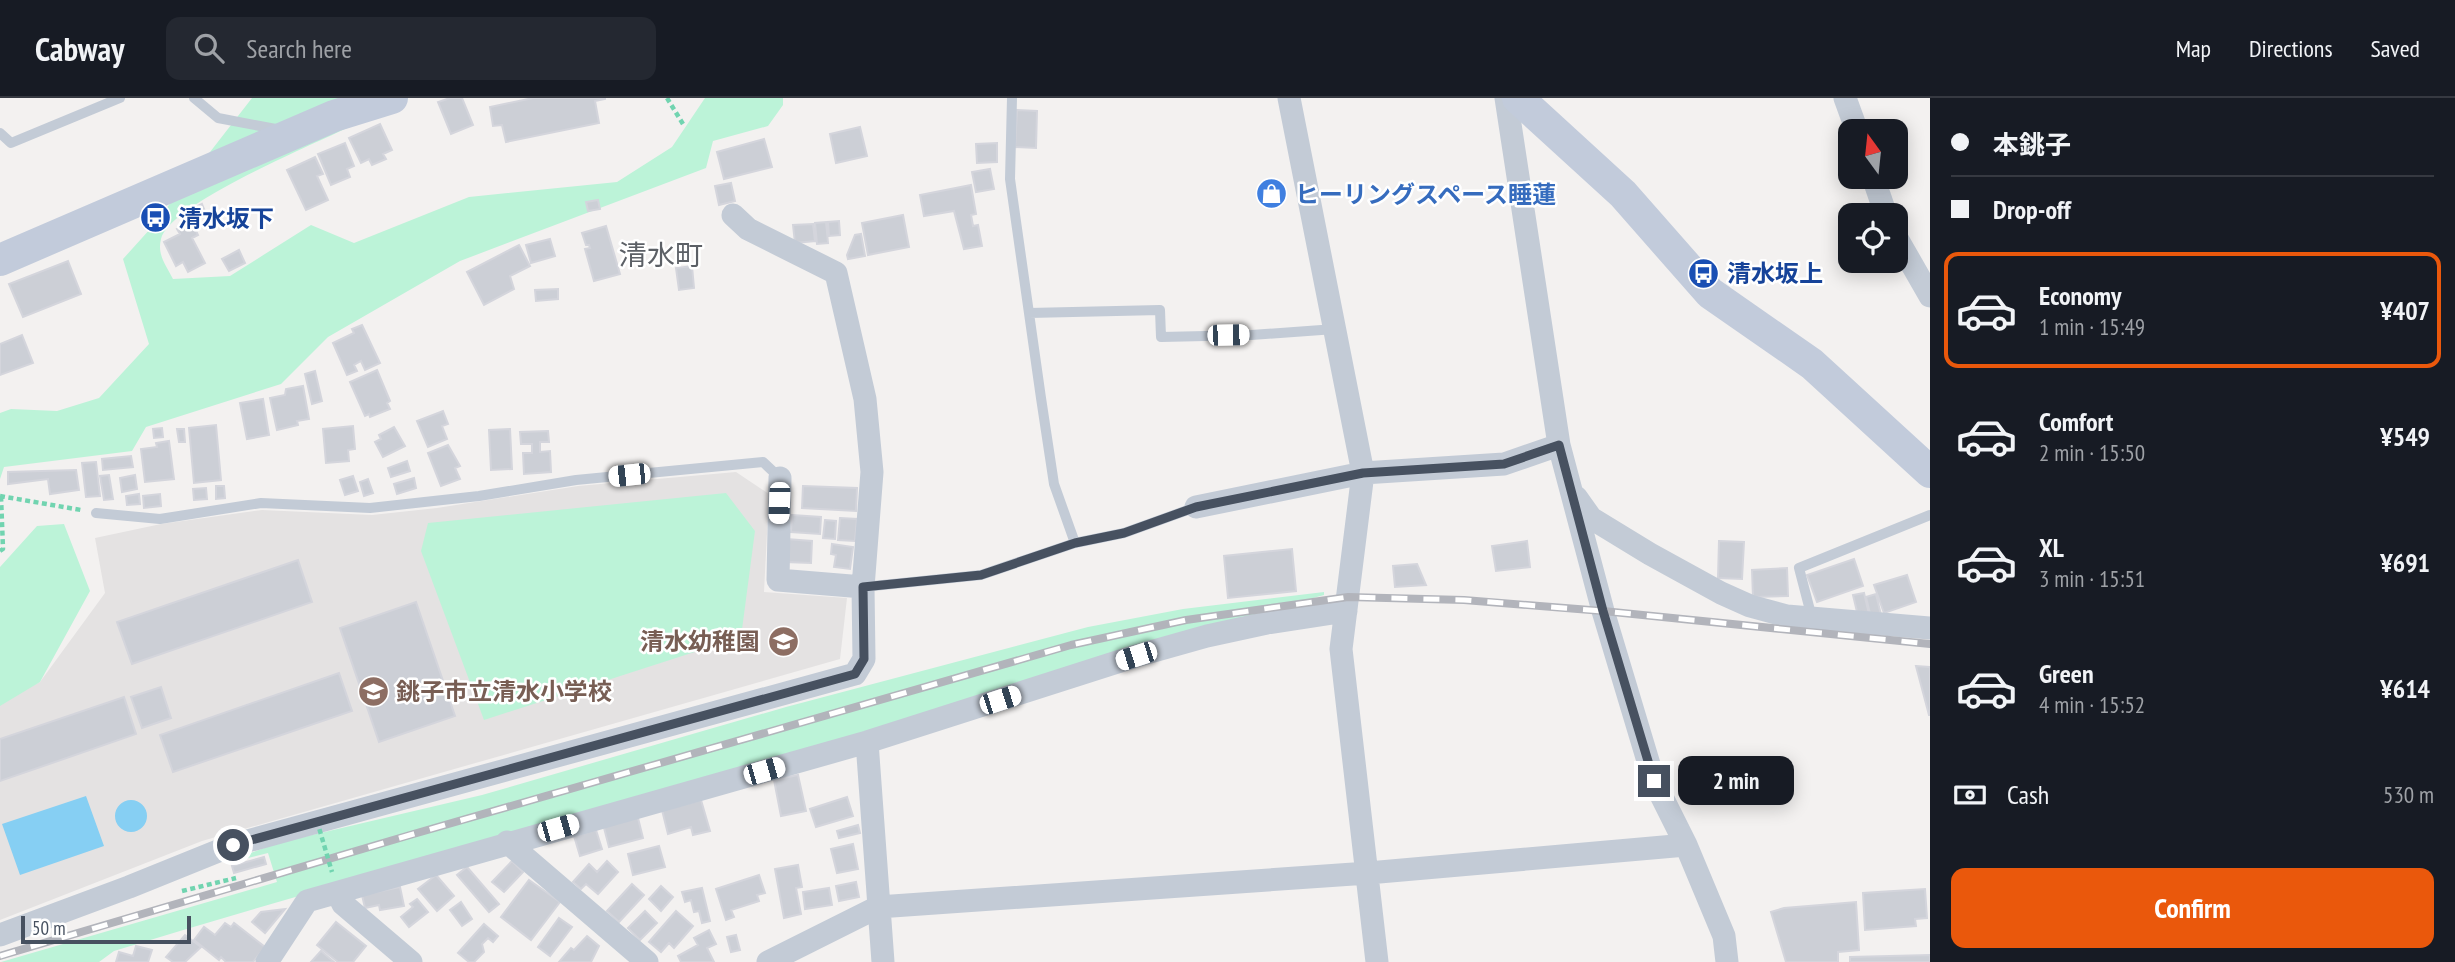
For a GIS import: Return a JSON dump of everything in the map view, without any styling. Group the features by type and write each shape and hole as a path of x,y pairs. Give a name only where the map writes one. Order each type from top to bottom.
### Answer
{"street":[{"path":"0,260 334,116 392,98"},
{"path":"1289,98 1363,473 1341,649 1377,962"},
{"path":"1506,98 1559,445 1603,611 1654,781 1686,845 1724,936 1727,962"},
{"path":"1518,98 1623,194 1710,293 1812,364 1929,469"},
{"path":"1845,98 1853,119"},
{"path":"0,935 233,845 855,674 864,659 863,587 872,472 865,399 836,274 748,229 733,215"},
{"path":"1908,258 1930,296"},
{"path":"1196,507 1363,473 1504,464 1559,445"},
{"path":"780,478 778,580 863,587"},
{"path":"1572,492 1591,518 1650,554 1750,606 1787,615 1930,628"},
{"path":"267,962 307,901 335,883 507,842 867,742 1207,636 1267,622 1346,611"},
{"path":"867,742 883,962"},
{"path":"507,842 647,962"},
{"path":"768,962 878,907 1368,873 1686,845"},
{"path":"335,883 343,904 411,962"}],"lane":[{"path":"0,133 11,143 120,98"},
{"path":"194,98 218,118 294,133"},
{"path":"1012,98 1010,179 1054,484 1075,543"},
{"path":"1029,313 1160,310 1161,337 1251,335 1335,328"},
{"path":"96,513 160,519 261,503 370,508 457,499 576,480 763,462 780,478"},
{"path":"863,587 981,575 1075,543 1124,533 1196,507"},
{"path":"1812,618 1799,568 1930,515"}],"path":[{"path":"667,98 683,124"},
{"path":"0,551 3,549 4,540 1,496 96,513"},
{"path":"317,821 335,883"}],"shaded area":[{"name":"銚子市立清水小学校","path":"736,472 769,494 764,592 847,598 840,659 202,841 0,920 0,701 40,682 105,593 95,538 161,524 262,510 372,515 437,508 578,486"}],"green space":[{"path":"252,98 357,98 347,128 214,193 170,225 161,239 160,250 173,279 230,276 311,225 354,243 469,197 617,182 672,147 705,98 783,98 783,105 768,126 713,141 706,168 460,261 328,337 281,384 146,427 132,451 4,467 0,479 0,413 11,409 57,411 99,398 149,344 123,259 151,228"},
{"path":"726,493 755,531 741,637 484,720 421,551 428,523"},
{"path":"64,524 90,591 40,682 0,706 0,567 37,526"},
{"path":"1324,592 1324,595 636,801 188,928 114,951 99,962 1,962 277,882 268,853 232,862 231,860 278,843 482,795 786,707 1088,627 1183,609"}],"water":[{"path":"86,796 104,846 20,875 2,824"},
{"path":"131,800 142,805 147,816 142,827 131,832 120,827 115,816 120,805"}],"building":[{"path":"462,98 473,125 451,134 438,102"},
{"path":"533,98 605,99 595,101 599,123 506,142 502,125 493,126 490,107"},
{"path":"1017,110 1037,111 1036,148 1015,147"},
{"path":"380,124 392,150 383,154 386,159 372,165 369,159 361,163 349,138"},
{"path":"860,127 867,156 836,163 830,134"},
{"path":"764,139 772,167 724,179 717,152"},
{"path":"345,143 354,166 347,169 350,177 331,185 318,154"},
{"path":"997,143 997,162 977,163 976,144"},
{"path":"315,157 323,174 317,176 328,200 306,210 287,170"},
{"path":"990,169 994,189 976,192 972,172"},
{"path":"731,183 735,201 719,205 715,186"},
{"path":"971,185 976,214 971,215 973,226 978,225 982,246 964,249 954,211 924,216 920,195"},
{"path":"598,200 600,209 588,211 586,202"},
{"path":"202,204 206,214 196,219 192,209"},
{"path":"903,215 909,247 868,255 862,223"},
{"path":"839,221 840,235 829,236 828,222"},
{"path":"192,222 198,235 192,238 205,263 188,272 183,262 176,266 164,242 180,234 177,229"},
{"path":"826,222 828,243 817,244 815,223"},
{"path":"813,224 815,241 795,243 793,225"},
{"path":"606,226 620,274 594,281 585,249 590,248 586,245 582,233"},
{"path":"861,234 865,256 848,259 855,235"},
{"path":"550,239 555,256 531,263 526,245"},
{"path":"519,245 530,266 510,276 514,289 484,305 467,272"},
{"path":"239,250 245,263 229,271 222,259"},
{"path":"68,261 81,294 23,317 9,284"},
{"path":"692,266 694,288 679,290 676,268"},
{"path":"558,289 558,299 536,301 535,290"},
{"path":"362,325 380,363 365,370 361,361 354,365 357,371 347,375 333,343 354,333 352,329"},
{"path":"22,335 33,363 0,375 0,344"},
{"path":"377,370 390,401 387,403 390,409 370,417 369,414 365,416 350,382"},
{"path":"315,371 322,401 312,404 305,374"},
{"path":"303,386 309,419 277,430 270,398 285,395 286,389"},
{"path":"263,399 269,435 247,439 240,403"},
{"path":"443,411 448,424 442,426 447,439 428,447 417,421"},
{"path":"216,425 221,480 194,483 189,428"},
{"path":"353,426 355,449 348,450 349,461 326,463 323,429"},
{"path":"394,427 405,446 383,457 375,442 381,439 379,435"},
{"path":"162,428 163,437 154,438 153,429"},
{"path":"177,429 184,429 185,442 179,442"},
{"path":"510,429 512,469 491,470 489,430"},
{"path":"548,431 549,442 540,442 540,452 550,451 551,472 524,474 523,453 532,453 532,444 521,444 520,432"},
{"path":"169,441 174,479 145,482 141,449 157,447 156,443"},
{"path":"448,445 460,466 455,468 460,479 441,486 428,453"},
{"path":"131,456 133,467 103,470 102,459"},
{"path":"407,461 410,471 391,477 388,468"},
{"path":"96,462 100,496 86,497 82,463"},
{"path":"76,470 79,490 50,494 48,479 8,484 8,472"},
{"path":"109,475 113,499 104,500 100,476"},
{"path":"135,475 137,489 122,492 120,478"},
{"path":"353,476 358,491 345,495 340,480"},
{"path":"414,478 416,488 397,494 394,484"},
{"path":"368,479 373,493 364,496 360,482"},
{"path":"216,486 224,486 225,498 216,499"},
{"path":"803,486 857,488 856,511 802,508"},
{"path":"206,488 207,499 194,500 193,489"},
{"path":"139,494 140,504 127,505 126,496"},
{"path":"160,494 161,506 144,508 143,496"},
{"path":"792,515 821,517 820,534 791,532"},
{"path":"840,518 857,519 855,541 838,540"},
{"path":"825,520 836,521 835,539 823,538"},
{"path":"786,539 812,541 811,563 785,562"},
{"path":"1527,541 1530,567 1496,571 1492,546"},
{"path":"1719,541 1744,542 1742,579 1718,578"},
{"path":"832,544 853,547 850,569 834,567 836,555 831,554"},
{"path":"1292,549 1296,591 1228,598 1224,556"},
{"path":"1854,559 1863,586 1817,602 1807,575"},
{"path":"298,560 312,602 132,664 117,622"},
{"path":"1417,564 1426,585 1395,587 1393,566"},
{"path":"1787,568 1788,596 1753,597 1752,570"},
{"path":"1907,575 1916,602 1884,613 1874,585"},
{"path":"1864,593 1869,614 1858,616 1853,595"},
{"path":"1876,594 1881,615 1871,618 1866,597"},
{"path":"416,602 455,716 379,742 340,628"},
{"path":"1916,666 1930,667 1930,715 1929,715"},
{"path":"339,673 352,711 173,772 160,735"},
{"path":"161,687 171,718 142,728 131,697"},
{"path":"124,697 136,734 0,781 0,739"},
{"path":"798,775 806,811 781,816 774,780"},
{"path":"847,797 853,816 816,827 810,809"},
{"path":"701,800 710,831 693,835 691,827 668,834 662,810"},
{"path":"637,814 643,838 609,847 603,824"},
{"path":"858,825 860,833 839,838 837,831"},
{"path":"596,830 602,849 580,856 574,836"},
{"path":"853,844 858,869 837,873 831,849"},
{"path":"659,846 665,867 633,875 628,854"},
{"path":"264,857 266,864 234,873 232,866"},
{"path":"512,861 523,872 504,892 492,882"},
{"path":"607,861 618,872 598,894 586,884 581,889 573,882 589,864 597,872"},
{"path":"798,865 802,887 796,888 801,914 784,918 775,869"},
{"path":"467,867 499,904 489,912 457,875"},
{"path":"436,875 454,896 437,911 418,889"},
{"path":"759,875 765,893 757,895 759,901 731,910 734,917 726,920 716,889"},
{"path":"529,880 560,902 531,940 501,917"},
{"path":"856,882 859,897 839,901 836,886"},
{"path":"632,884 644,895 619,922 607,911"},
{"path":"661,886 673,897 661,911 649,899"},
{"path":"400,887 404,906 380,910 379,905 365,908 362,895"},
{"path":"702,888 710,921 702,923 699,911 694,912 691,900 685,902 682,892"},
{"path":"829,888 832,905 805,909 803,892"},
{"path":"1925,889 1927,918 1915,919 1916,926 1865,930 1863,893"},
{"path":"417,899 428,912 409,927 401,917 413,907 410,904"},
{"path":"461,902 472,919 462,926 450,910"},
{"path":"1856,902 1859,950 1838,952 1838,962 1786,962 1771,912 1784,908"},
{"path":"285,909 265,933 252,922 261,912"},
{"path":"645,911 657,923 640,940 628,928"},
{"path":"676,911 693,926 674,948 669,943 661,952 649,942"},
{"path":"559,918 572,927 550,956 538,947"},
{"path":"336,922 366,946 353,962 338,962 317,945"},
{"path":"225,923 231,927 234,923 265,947 253,962 226,962 221,957 219,960 194,940 204,927 215,935"},
{"path":"484,924 498,936 493,942 488,938 482,944 484,952 474,962 469,962 458,953"},
{"path":"709,930 716,944 707,948 714,962 681,962 678,956 698,945 694,938"},
{"path":"185,935 201,947 185,962 173,962 166,957"},
{"path":"736,935 740,950 731,952 727,937"},
{"path":"587,936 599,946 591,962 559,962 571,948 574,950"},
{"path":"136,946 152,950 148,962 116,962 119,952 133,956"},
{"path":"321,951 334,962 311,962"},
{"path":"1930,955 1930,962 1850,962 1850,957"}],"railway":[{"path":"0,956 1071,645 1186,620 1348,597 1464,600 1603,611 1930,644"}],"place":[{"name":"ヒーリングスペース睡蓮","path":"1272,194"},
{"name":"清水坂下","path":"155,218"},
{"name":"清水坂上","path":"1704,273"},
{"name":"清水幼稚園","path":"783,641"},
{"name":"銚子市立清水小学校","path":"373,691"}],"district":[{"name":"清水町","path":"661,254"}],"route":[{"path":"233,845 855,674 864,659 863,587 981,575 1075,543 1124,533 1196,507 1363,473 1504,464 1559,445 1603,611 1654,781"}]}
